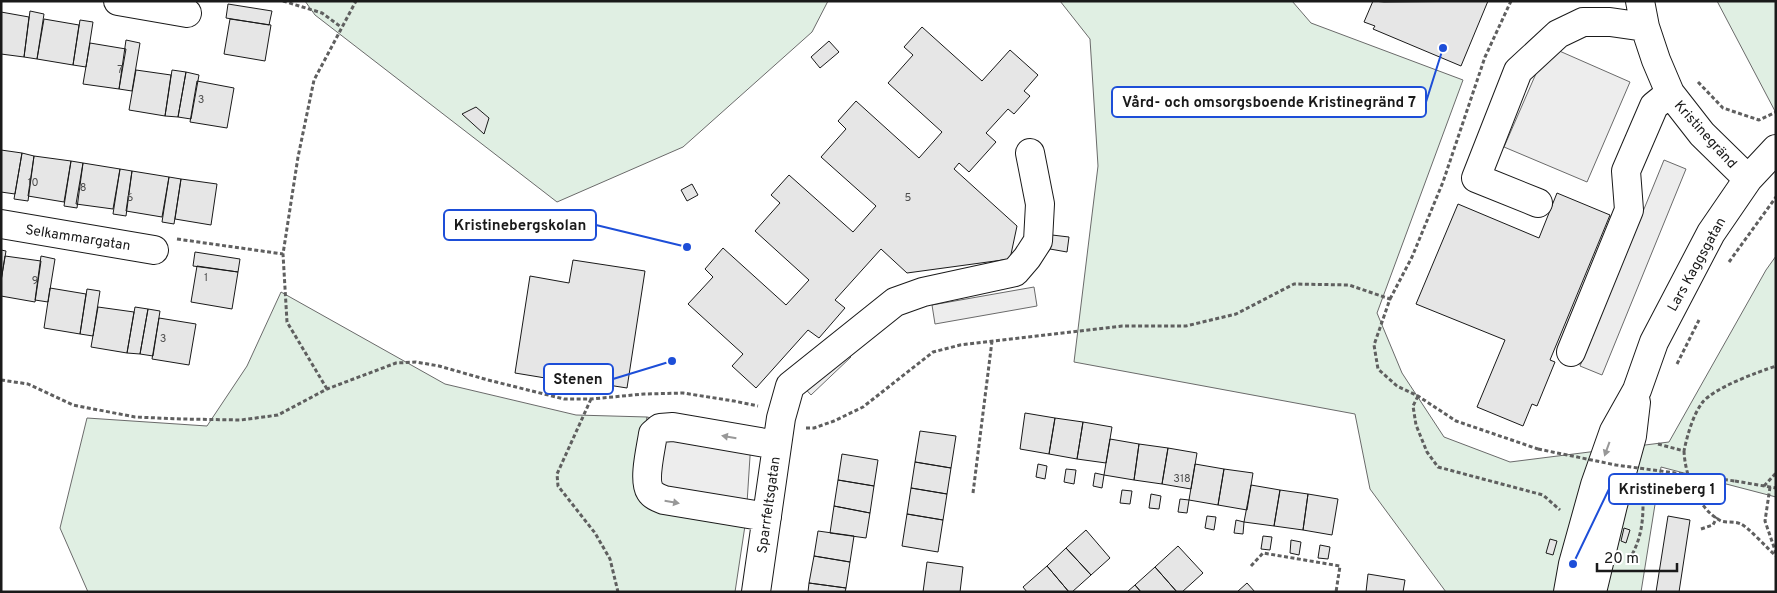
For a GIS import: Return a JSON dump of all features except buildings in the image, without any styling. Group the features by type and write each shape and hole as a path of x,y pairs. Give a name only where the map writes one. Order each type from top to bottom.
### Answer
{"street":[{"path":"118,1 187,13"},
{"name":"Kristinegränd","path":"1640,1 1645,28 1670,93 1702,134 1748,179"},
{"path":"1538,203 1476,178 1518,72 1558,34 1583,22 1610,22 1645,28"},
{"path":"1572,352 1629,210 1626,171 1654,106 1670,93"},
{"name":"Lars Kaggsgatan","path":"1568,592 1573,564 1595,485 1614,432 1637,390 1654,342 1710,233 1748,179 1776,149"},
{"name":"Sparrfeltsgatan","path":"756,592 780,418 790,386 895,302 923,292 1015,272 1038,241 1040,204 1030,153"},
{"name":"Selkammargatan","path":"1,224 154,250"},
{"name":"Lars Kaggsgatan","path":"1592,592 1632,436 1637,390"},
{"path":"767,517 664,500 654,496 649,490 648,474 653,434 660,428 673,427 777,446"}],"path":[{"path":"284,1 322,13 341,27"},
{"path":"327,389 287,322 283,254 298,157 314,80 356,1"},
{"path":"1390,300 1412,257 1443,182 1485,58 1511,1"},
{"path":"1693,76 1723,108 1759,120 1776,112"},
{"path":"1724,269 1776,197"},
{"path":"154,250 176,239 283,254"},
{"path":"1674,372 1703,312"},
{"path":"974,493 992,341"},
{"path":"1776,366 1712,393 1702,403 1687,435 1684,451 1684,460 1693,488 1707,509 1722,521 1741,524 1776,554"},
{"path":"1418,396 1413,406 1416,425 1427,452 1438,467 1543,495 1567,515"},
{"path":"591,399 557,474 558,486 595,533 610,559 618,592"},
{"path":"1658,444 1684,451"},
{"path":"1538,449 1616,465 1776,488"},
{"path":"1644,470 1645,460"},
{"path":"1763,486 1776,473"},
{"path":"1643,498 1673,487 1693,488"},
{"path":"1770,487 1765,521 1776,554"},
{"path":"1628,563 1637,548 1643,524 1644,488"},
{"path":"1701,529 1713,525 1717,517"},
{"path":"1251,566 1263,553 1340,566 1336,592"}],"green space":[{"path":"305,1 828,1 812,32 683,147 557,202 315,15"},
{"path":"1060,1 1292,1 1311,23 1463,80 1377,313 1402,373 1444,437 1510,462 1669,442 1766,270 1776,256 1776,497 1661,467 1641,592 1446,592 1370,489 1355,414 1074,362 1098,166 1090,39"},
{"path":"1717,1 1776,1 1776,113"},
{"path":"281,292 445,384 576,415 647,417 645,499 746,519 735,592 88,592 60,528 87,418 207,426 247,366"}],"shaded area":[{"path":"1548,46 1630,82 1587,182 1504,147"},
{"path":"1664,160 1686,169 1602,375 1580,366"},
{"path":"1034,287 1037,306 935,324 932,305"},
{"path":"840,346 851,357 811,395 801,384"},
{"path":"647,417 751,441 746,519 644,499"}],"place":[{"name":"Vård- och omsorgsboende Kristinegränd 7","path":"1443,48"},
{"name":"Kristinebergskolan","path":"687,247"},
{"name":"Stenen","path":"672,361"},
{"name":"Kristineberg 1","path":"1573,564"}]}
